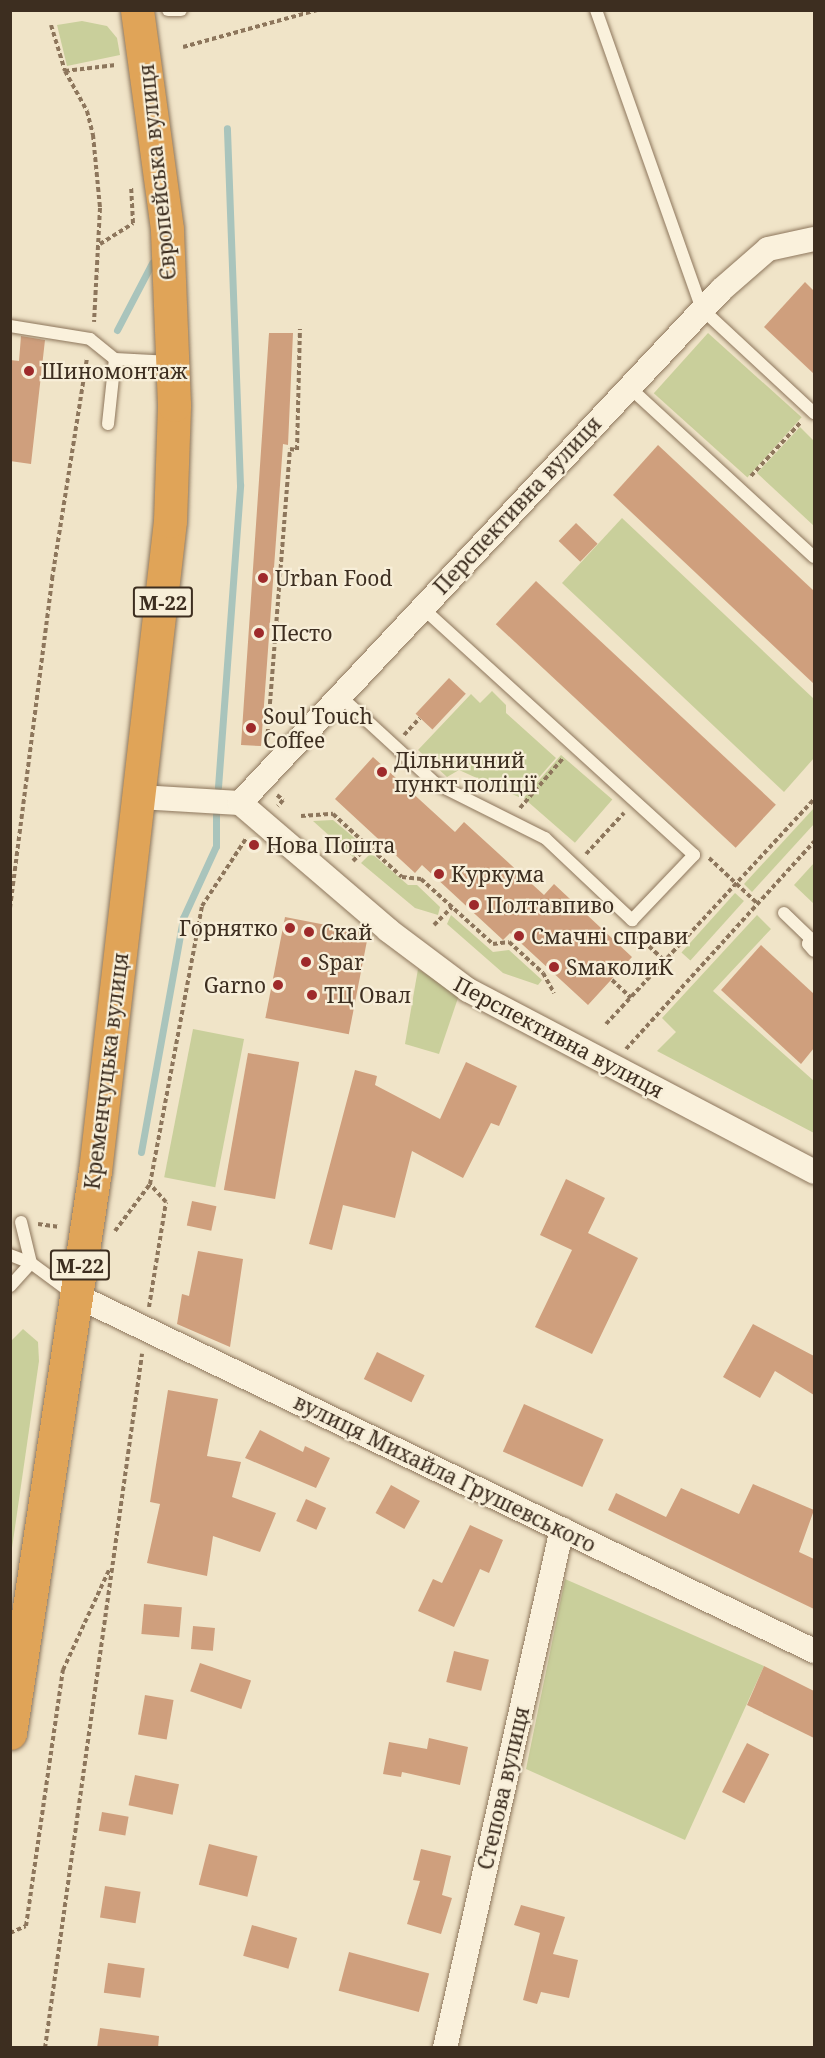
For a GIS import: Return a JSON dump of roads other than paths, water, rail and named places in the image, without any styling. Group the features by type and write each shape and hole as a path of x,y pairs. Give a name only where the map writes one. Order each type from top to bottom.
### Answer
{"highway":[{"name":"Європейська вулиця","path":"137,10 167,229 174,405"},
{"name":"Кременчуцька вулиця","path":"10,1732 14,1685 95,1171 170,521 174,405"}],"street":[{"name":"Перспективна вулиця","path":"814,239 768,249 702,309 240,803 388,930 468,990 814,1172"},
{"path":"138,797 240,803"},
{"name":"вулиця Михайла Грушевського","path":"75,1295 814,1651"},
{"name":"Степова вулиця","path":"445,2048 562,1529"}],"lane":[{"path":"596,10 702,309 813,412"},
{"path":"10,326 90,339 115,359 172,362"},
{"path":"108,424 115,359"},
{"path":"629,387 814,558"},
{"path":"339,696 435,783 513,819 546,838 632,921 694,855 421,607"},
{"path":"784,913 810,938 807,944 814,951"},
{"path":"21,1222 31,1263"},
{"path":"10,1255 31,1263 75,1295"},
{"path":"10,1286 31,1263"}],"waterway":[{"path":"218,787 240,485 227,128"},
{"path":"117,330 152,263"},
{"path":"141,1152 183,918 216,846 216,809"}],"place":[{"name":"Шиномонтаж","path":"29,371"},
{"name":"Urban Food","path":"263,578"},
{"name":"Песто","path":"259,633"},
{"name":"Soul Touch Coffee","path":"251,728"},
{"name":"Дільничний пункт поліції","path":"382,772"},
{"name":"Нова Пошта","path":"254,845"},
{"name":"Куркума","path":"439,874"},
{"name":"Полтавпиво","path":"474,905"},
{"name":"Горнятко","path":"290,928"},
{"name":"Скай","path":"309,932"},
{"name":"Смачні справи","path":"519,936"},
{"name":"Spar","path":"306,962"},
{"name":"SмаколиК","path":"554,967"},
{"name":"Garno","path":"278,985"},
{"name":"ТЦ Овал","path":"312,995"}]}
